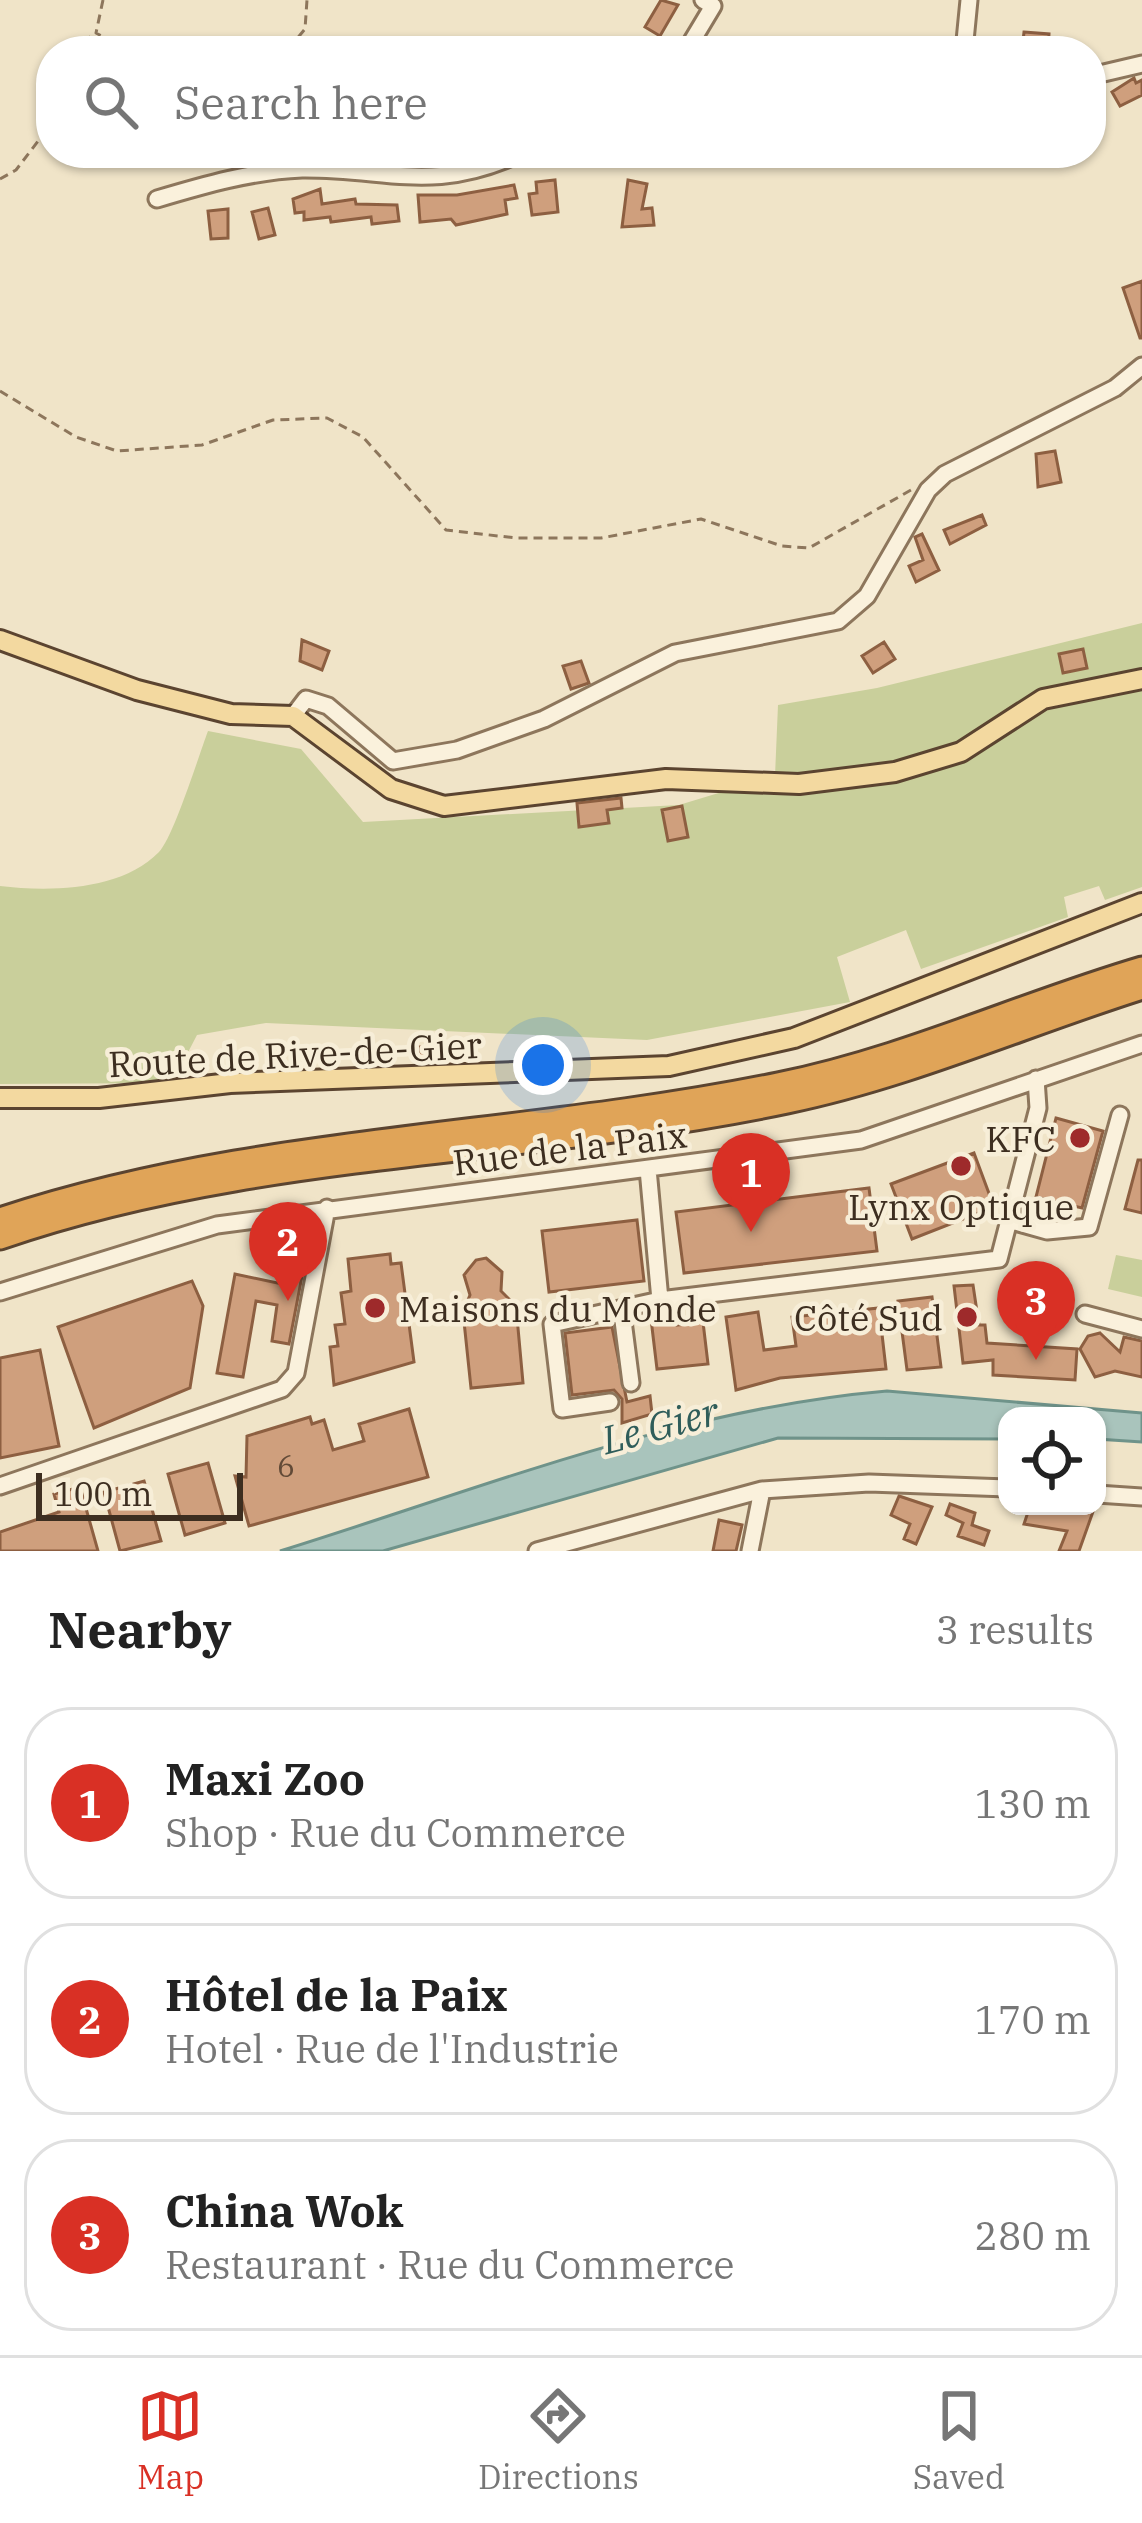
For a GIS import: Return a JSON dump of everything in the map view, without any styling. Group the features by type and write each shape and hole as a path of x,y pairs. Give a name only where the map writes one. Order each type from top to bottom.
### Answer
{"highway":[{"path":"0,1219 149,1177 268,1154 777,1084 884,1055 1142,968"},
{"path":"0,1238 160,1193 268,1173 786,1102 1142,988"}],"main road":[{"path":"0,640 137,690 231,714 293,716 391,789 444,806 666,779 800,784 895,772 961,752 1043,699 1142,680"},
{"name":"Route de Rive-de-Gier","path":"0,1098 99,1098 230,1083 670,1066 794,1038 1142,903"}],"street":[{"path":"695,36 713,6 703,0"},
{"path":"965,36 969,0"},
{"path":"1106,72 1142,64"},
{"path":"157,200 219,180 302,170 422,180 480,168"},
{"path":"293,716 306,699 328,706 393,761 418,760 544,719 674,653 838,621 867,596 928,490 945,474 1115,388 1142,366"},
{"name":"Rue de la Paix","path":"0,1292 217,1225 861,1140 1142,1043"},
{"path":"610,1402 562,1409 552,1324 622,1313 660,1300 999,1259 1038,1108 1036,1079"},
{"path":"1008,1220 1047,1231 1089,1227 1120,1114"},
{"path":"648,1169 660,1300"},
{"path":"0,1486 282,1389 296,1373 327,1208"},
{"path":"622,1313 631,1383"},
{"path":"1085,1314 1142,1329"},
{"path":"537,1551 761,1490 869,1483 998,1489"},
{"path":"750,1551 761,1490"},
{"path":"1106,1495 1142,1497"}],"path":[{"path":"92,36 103,0"},
{"path":"299,36 305,29 307,0"},
{"path":"96,33 102,36"},
{"path":"0,178 16,170 36,144"},
{"path":"0,391 76,437 117,451 202,445 273,420 327,418 363,437 446,530 516,538 601,538 701,519 782,546 809,548 945,474"}],"green space":[{"path":"1142,623 1142,887 1105,900 1099,886 1064,897 1068,917 921,969 906,930 837,957 850,1002 647,1040 266,1023 197,1035 172,1083 0,1084 0,886 84,886 143,865 159,852 171,831 208,731 301,749 363,822 679,805 775,776 778,705 877,688"},
{"path":"1116,1255 1142,1260 1142,1297 1108,1289"}],"water":[{"path":"887,1391 1072,1407 998,1407 998,1439 778,1438 383,1551 280,1551 580,1454 809,1400"},
{"path":"1106,1410 1142,1413 1142,1442 1106,1440"}],"building":[{"path":"661,0 678,5 660,36 645,27"},
{"path":"1134,78 1136,83 1142,80 1142,95 1120,106 1112,92"},
{"path":"555,180 558,212 532,215 529,194 537,193 536,182"},
{"path":"628,180 647,184 642,209 652,208 654,225 622,227"},
{"path":"514,185 517,198 505,200 507,214 456,225 451,219 420,222 418,195 457,195"},
{"path":"320,189 322,204 355,199 356,204 397,205 399,221 372,224 371,217 304,220 304,212 295,213 293,199"},
{"path":"268,208 275,235 259,239 252,212"},
{"path":"228,209 228,238 211,239 208,211"},
{"path":"1142,281 1142,338 1140,338 1123,288"},
{"path":"1055,451 1061,482 1038,487 1036,454"},
{"path":"982,515 986,525 950,544 944,530"},
{"path":"922,534 939,570 916,582 909,566 923,560 915,537"},
{"path":"302,640 329,651 322,670 300,661"},
{"path":"884,642 895,659 873,673 862,656"},
{"path":"1083,649 1087,668 1063,673 1059,654"},
{"path":"581,661 589,683 571,689 563,666"},
{"path":"621,798 622,808 607,810 609,823 579,827 577,803"},
{"path":"682,806 688,837 668,841 662,810"},
{"path":"419,1047 451,1047 452,1061 419,1062"},
{"path":"1056,1118 1103,1131 1082,1208 1036,1197"},
{"path":"974,1153 994,1207 912,1239 891,1184"},
{"path":"1138,1160 1142,1160 1142,1213 1125,1209"},
{"path":"869,1188 877,1251 684,1273 676,1212"},
{"path":"637,1220 644,1281 549,1292 542,1231"},
{"name":"Maisons du Monde","path":"390,1254 391,1264 401,1263 414,1362 334,1385 330,1347 338,1346 335,1325 345,1324 341,1293 351,1291 348,1259"},
{"path":"486,1258 502,1272 501,1291 516,1306 523,1383 471,1388 463,1312 470,1295 464,1275 476,1260"},
{"path":"285,1268 303,1271 289,1344 272,1341 277,1305 256,1301 243,1377 217,1373 235,1274 282,1284"},
{"path":"192,1281 203,1306 190,1388 94,1428 58,1327"},
{"path":"973,1285 987,1343 1077,1349 1075,1380 993,1375 993,1360 963,1363 954,1286"},
{"path":"932,1297 941,1367 907,1370 898,1301"},
{"path":"879,1308 886,1369 780,1378 736,1390 726,1317 758,1312 764,1350 796,1346 792,1317"},
{"path":"676,1316 677,1325 703,1322 708,1364 657,1369 651,1319"},
{"path":"612,1327 627,1402 650,1396 652,1414 622,1423 622,1399 614,1390 572,1395 565,1333"},
{"path":"1100,1333 1120,1352 1124,1337 1142,1341 1142,1377 1115,1371 1095,1377 1080,1349 1088,1336"},
{"path":"40,1350 59,1446 0,1458 0,1358"},
{"path":"409,1409 428,1477 249,1526 235,1476 246,1477 247,1436 310,1417 312,1424 324,1420 333,1450 364,1441 359,1424"},
{"path":"208,1463 225,1523 185,1535 168,1474"},
{"path":"144,1481 161,1541 120,1551 104,1492"},
{"path":"80,1487 98,1551 0,1551 0,1532 59,1512 54,1494"},
{"path":"899,1496 932,1507 916,1544 904,1539 910,1524 891,1515"},
{"path":"950,1504 975,1513 972,1525 989,1531 984,1545 958,1536 963,1523 946,1515"},
{"path":"1027,1515 1092,1515 1079,1551 1059,1551 1067,1531 1024,1524"},
{"path":"719,1520 742,1525 736,1551 713,1551"}],"place":[{"name":"KFC","path":"1080,1138"},
{"name":"Lynx Optique","path":"961,1166"},
{"name":"Maxi Zoo","path":"751,1232"},
{"name":"Hôtel de la Paix","path":"288,1301"},
{"name":"Maisons du Monde","path":"375,1308"},
{"name":"Côté Sud","path":"967,1317"},
{"name":"China Wok","path":"1036,1360"}],"water label":[{"name":"Le Gier","path":"660,1425"}]}
